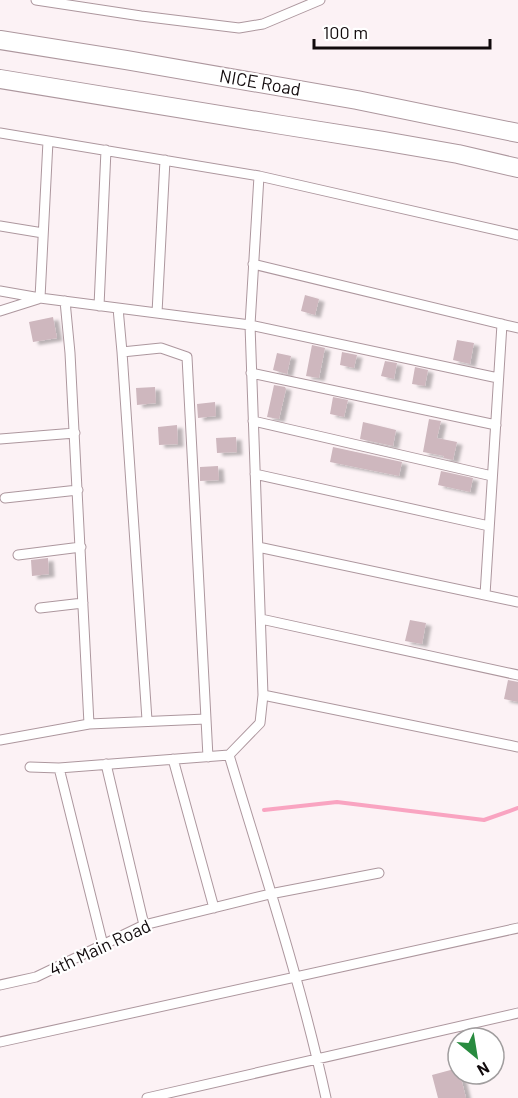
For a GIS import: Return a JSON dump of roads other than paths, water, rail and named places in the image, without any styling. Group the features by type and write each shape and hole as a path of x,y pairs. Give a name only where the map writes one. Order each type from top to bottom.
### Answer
{"highway":[{"name":"NICE Road","path":"0,40 345,98 518,133"},
{"name":"NICE Road","path":"0,78 394,142 518,168"}],"street":[{"path":"36,0 238,28 263,24 320,0"},
{"path":"0,133 259,176 518,235"},
{"path":"40,298 48,141"},
{"path":"99,306 106,150"},
{"path":"157,313 165,160"},
{"path":"30,767 59,768 229,755 260,723 263,695 250,325 259,176"},
{"path":"0,226 43,233"},
{"path":"253,264 518,328"},
{"path":"0,291 250,325 498,378"},
{"path":"0,311 40,298"},
{"path":"65,301 75,433 90,724"},
{"path":"118,308 147,720"},
{"path":"485,595 502,324"},
{"path":"122,352 161,348 187,357 208,757"},
{"path":"251,373 496,425"},
{"path":"253,421 492,476"},
{"path":"0,439 75,433"},
{"path":"255,474 489,526"},
{"path":"5,498 78,490"},
{"path":"258,547 518,602"},
{"path":"18,555 81,548"},
{"path":"40,608 83,603"},
{"path":"261,618 518,675"},
{"path":"263,695 518,747"},
{"path":"0,740 90,724 206,719"},
{"path":"229,755 295,977 326,1098"},
{"path":"173,759 214,908"},
{"path":"106,764 144,925"},
{"path":"59,768 103,945"},
{"name":"4th Main Road","path":"0,985 36,977 144,925 270,894 379,873"},
{"path":"0,1042 518,928"},
{"path":"147,1098 518,1013"}],"waterway":[{"path":"264,810 337,802 484,820 518,808"}]}
